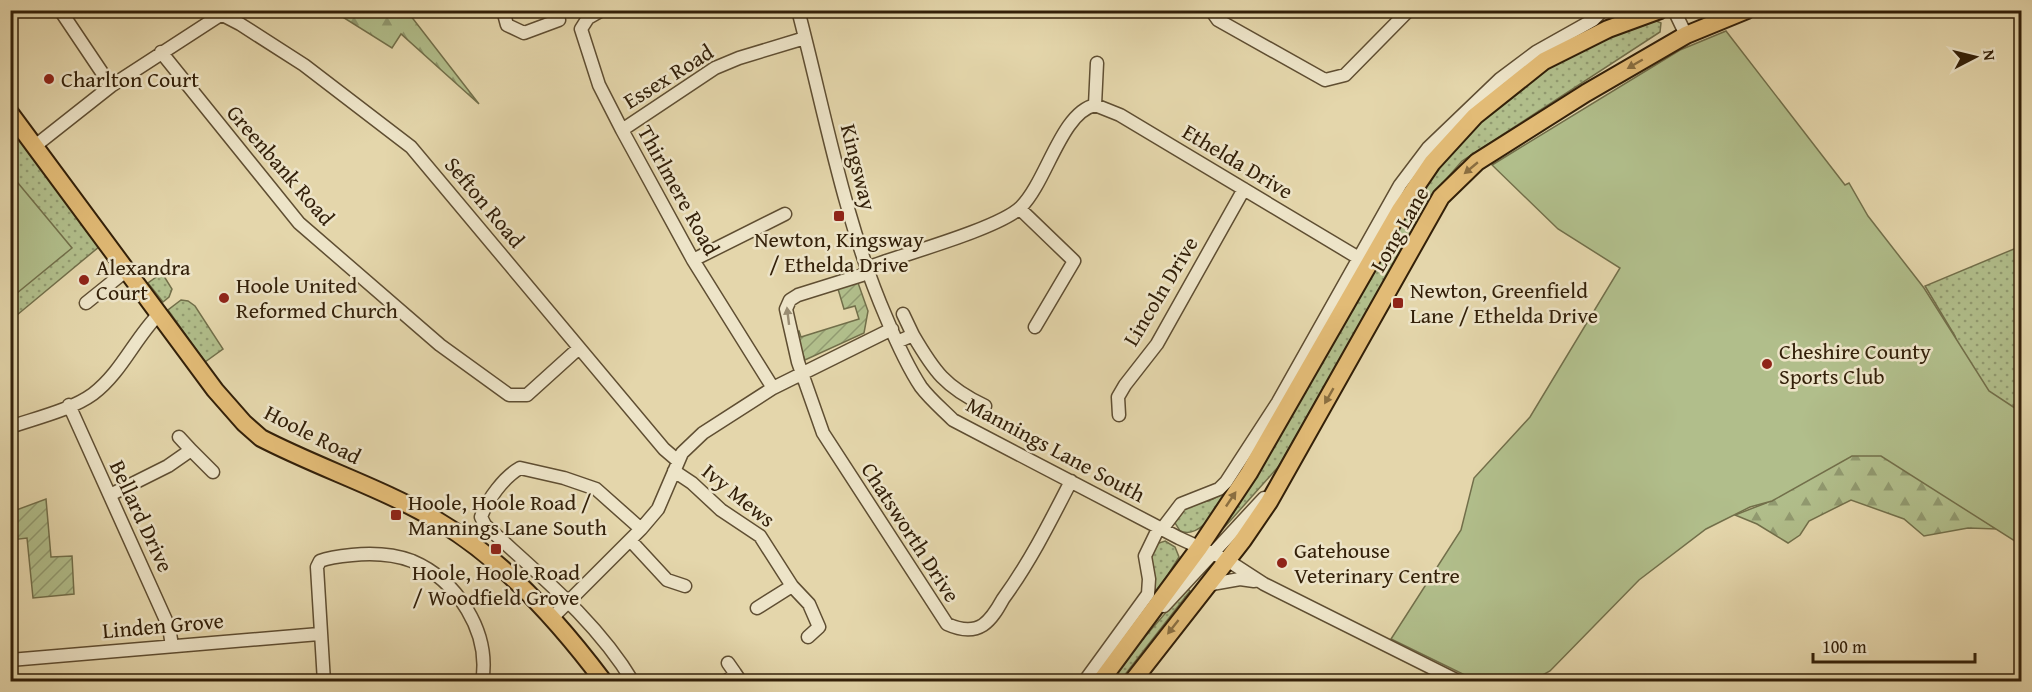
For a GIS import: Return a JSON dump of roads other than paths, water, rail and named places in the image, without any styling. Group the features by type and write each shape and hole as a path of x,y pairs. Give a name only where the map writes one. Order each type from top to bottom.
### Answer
{"highway":[{"name":"Long Lane","path":"1213,553 1249,472 1400,210 1432,163 1475,116 1544,62 1608,29 1660,10"},
{"name":"Long Lane","path":"1213,553 1283,478 1440,197 1477,162 1586,93 1686,35 1747,10"},
{"name":"Hoole Road","path":"10,112 222,399 251,431 273,444 410,506 462,536 552,618 604,681"},
{"path":"1132,681 1206,585 1213,553"},
{"path":"1100,681 1126,646 1213,553"}],"street":[{"path":"60,10 111,86"},
{"path":"503,10 507,25 518,32 530,32 559,20 584,22 602,10"},
{"path":"550,10 559,20"},
{"name":"Kingsway","path":"798,10 850,217 867,271 892,329"},
{"path":"1211,10 1218,21 1325,80 1345,75 1409,10"},
{"name":"Long Lane","path":"1084,681 1148,594 1149,579 1145,556 1160,528 1181,504 1219,489 1226,482 1278,402 1357,257 1400,185 1428,148 1460,115 1536,52 1593,20 1603,10"},
{"path":"1674,10 1686,35"},
{"path":"35,146 111,86 220,12"},
{"name":"Sefton Road","path":"220,12 304,65 411,147 676,466"},
{"name":"Thirlmere Road","path":"584,22 581,33 584,45 599,85 622,130 693,260 773,388"},
{"name":"Essex Road","path":"622,130 715,68 805,38"},
{"name":"Greenbank Road","path":"161,52 299,223 440,345 500,389 514,397 527,395 579,348"},
{"path":"867,271 872,266 1004,219 1020,209 1036,190 1073,117 1084,107 1095,105 1096,63"},
{"name":"Ethelda Drive","path":"1095,105 1120,115 1357,257"},
{"name":"Lincoln Drive","path":"1119,415 1117,405 1121,391 1134,370 1157,344 1245,189"},
{"path":"1020,209 1074,261 1035,328"},
{"path":"693,260 784,214"},
{"path":"86,303 127,270"},
{"name":"Chatsworth Drive","path":"867,271 862,275 798,295 788,303 787,315 802,373 829,445 947,624 957,628 972,629 982,625 991,617 1022,573 1071,481"},
{"path":"10,428 91,396 103,385 144,329 159,314"},
{"path":"903,314 934,371 976,406"},
{"path":"552,618 658,509 687,446 740,408 773,388 892,329"},
{"name":"Mannings Lane South","path":"892,329 921,387 953,420 1160,528 1213,553 1264,584"},
{"path":"897,342 913,335"},
{"name":"Bellard Drive","path":"69,405 169,627 172,646"},
{"path":"179,437 213,472"},
{"path":"110,495 168,466 191,450"},
{"name":"Ivy Mews","path":"676,466 721,510 759,536 792,586 808,604 819,627 808,638"},
{"path":"633,681 622,664 568,602 485,525 480,517 511,473 520,468 564,478 596,489 641,529"},
{"path":"630,540 668,580 685,586"},
{"path":"324,681 316,574 320,561 363,554 388,555 411,561 444,583 467,609 476,627 483,656 482,681"},
{"path":"1206,585 1240,579 1264,584 1460,681"},
{"path":"757,608 792,586"},
{"name":"Linden Grove","path":"10,660 319,634"}],"place":[{"name":"Charlton Court","path":"49,79"},
{"name":"Newton, Kingsway / Ethelda Drive","path":"839,216"},
{"name":"Alexandra Court","path":"84,280"},
{"name":"Hoole United Reformed Church","path":"224,298"},
{"name":"Newton, Greenfield Lane / Ethelda Drive","path":"1398,303"},
{"name":"Cheshire County Sports Club","path":"1767,364"},
{"name":"Hoole, Hoole Road / Mannings Lane South","path":"396,515"},
{"name":"Hoole, Hoole Road / Woodfield Grove","path":"496,549"},
{"name":"Gatehouse Veterinary Centre","path":"1282,563"}]}
